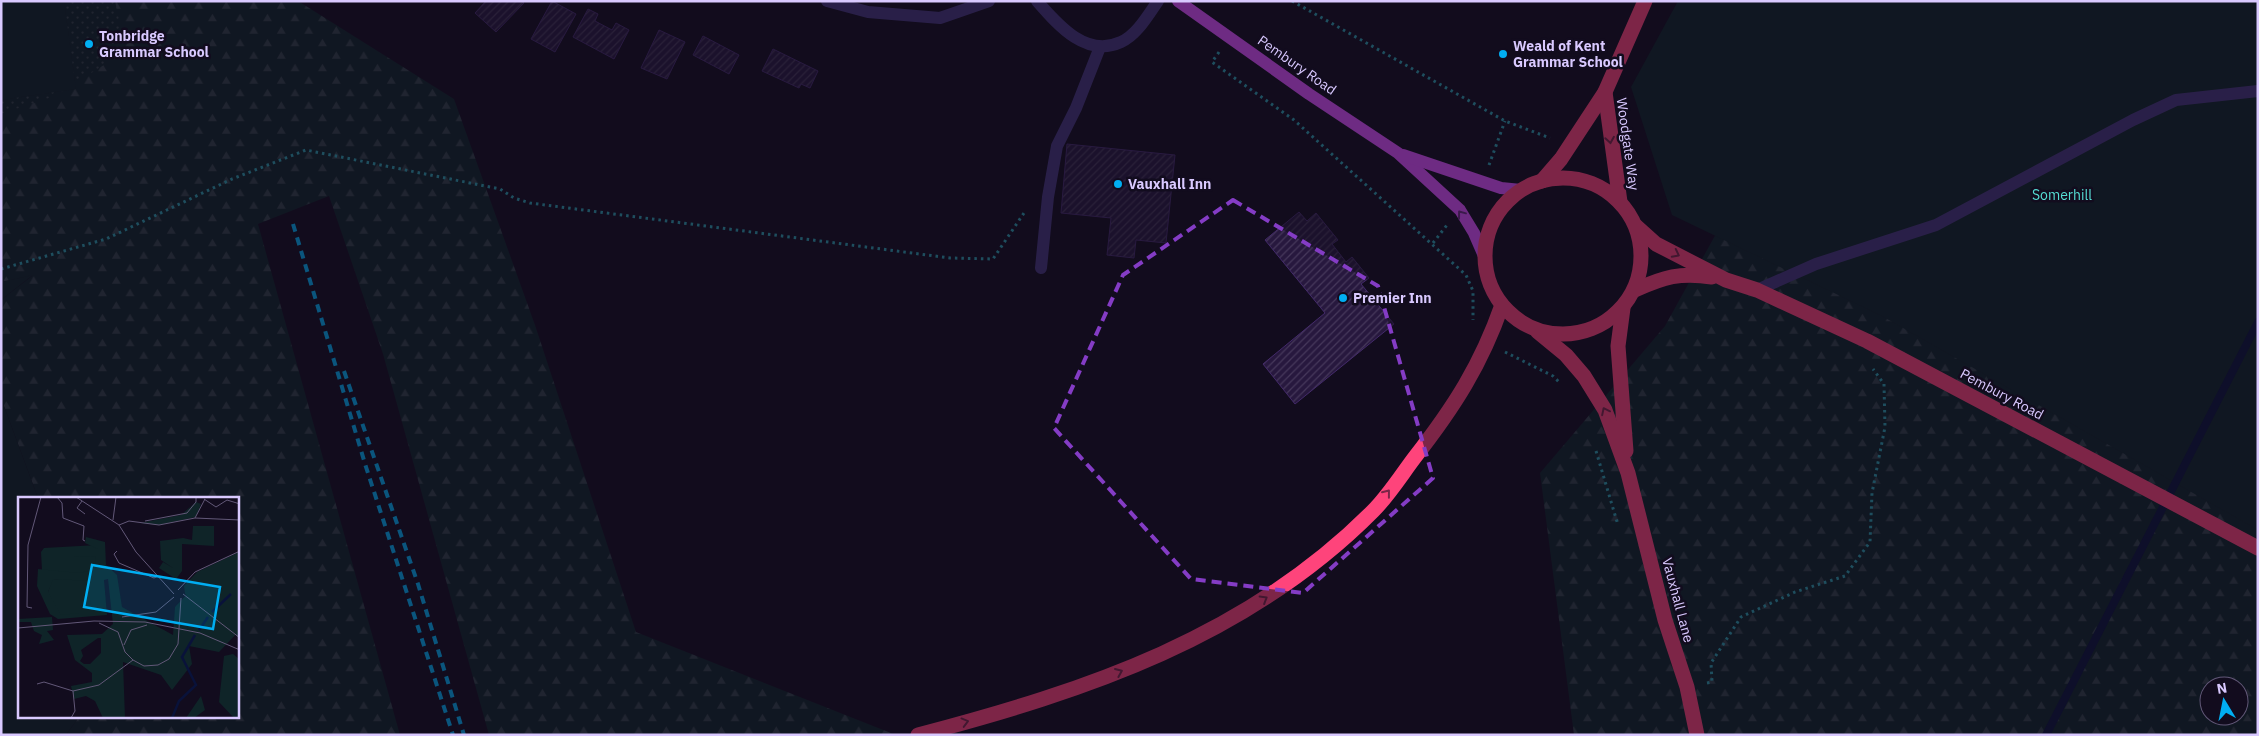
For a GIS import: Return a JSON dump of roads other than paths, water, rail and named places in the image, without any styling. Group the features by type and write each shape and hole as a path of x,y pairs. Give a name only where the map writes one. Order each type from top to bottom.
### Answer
{"highway":[{"name":"Woodgate Way","path":"1542,181 1553,170 1605,92 1645,1"},
{"name":"Woodgate Way","path":"1605,92 1620,202"},
{"path":"1562,178 1584,180 1603,189 1620,202 1636,226 1642,259 1635,290 1623,308 1605,324 1583,332 1560,335 1537,331 1518,320 1502,305 1489,282 1484,256 1487,237 1494,218 1506,202 1521,190 1542,181 1562,178"},
{"name":"Pembury Road","path":"1636,226 1656,244 1726,280"},
{"name":"Pembury Road","path":"1635,290 1661,278 1689,274 1726,280 1757,290 1868,341 2258,548"},
{"path":"918,735 1006,712 1096,682 1175,648 1232,618 1289,584 1329,552 1375,509 1445,418 1477,367 1502,305"},
{"name":"Vauxhall Lane","path":"1623,308 1618,346 1628,473"},
{"name":"Vauxhall Lane","path":"1537,331 1566,355 1584,376 1605,410 1628,473 1665,620 1687,687 1697,735"}],"main road":[{"name":"Pembury Road","path":"1178,1 1308,94 1398,153 1460,210 1474,233 1484,256"},
{"name":"Pembury Road","path":"1398,153 1501,188 1521,190"}],"street":[{"path":"827,1 868,12 940,18 989,1"},
{"path":"1037,1 1055,22 1074,39 1100,47 1122,42 1140,26 1158,1"},
{"path":"1041,268 1048,197 1057,146 1076,108 1100,47"},
{"path":"1757,290 1816,264 1936,225 2133,120 2176,100 2258,91"}],"waterway":[{"path":"2046,735 2258,322"}],"railway":[{"path":"293,224 366,467 453,735"},
{"path":"344,371 418,584 464,735"}],"place":[{"name":"Tonbridge Grammar School","path":"89,44"},
{"name":"Weald of Kent Grammar School","path":"1503,54"},
{"name":"Vauxhall Inn","path":"1118,184"},
{"name":"Premier Inn","path":"1343,298"}],"park label":[{"name":"Somerhill","path":"2062,195"}]}
